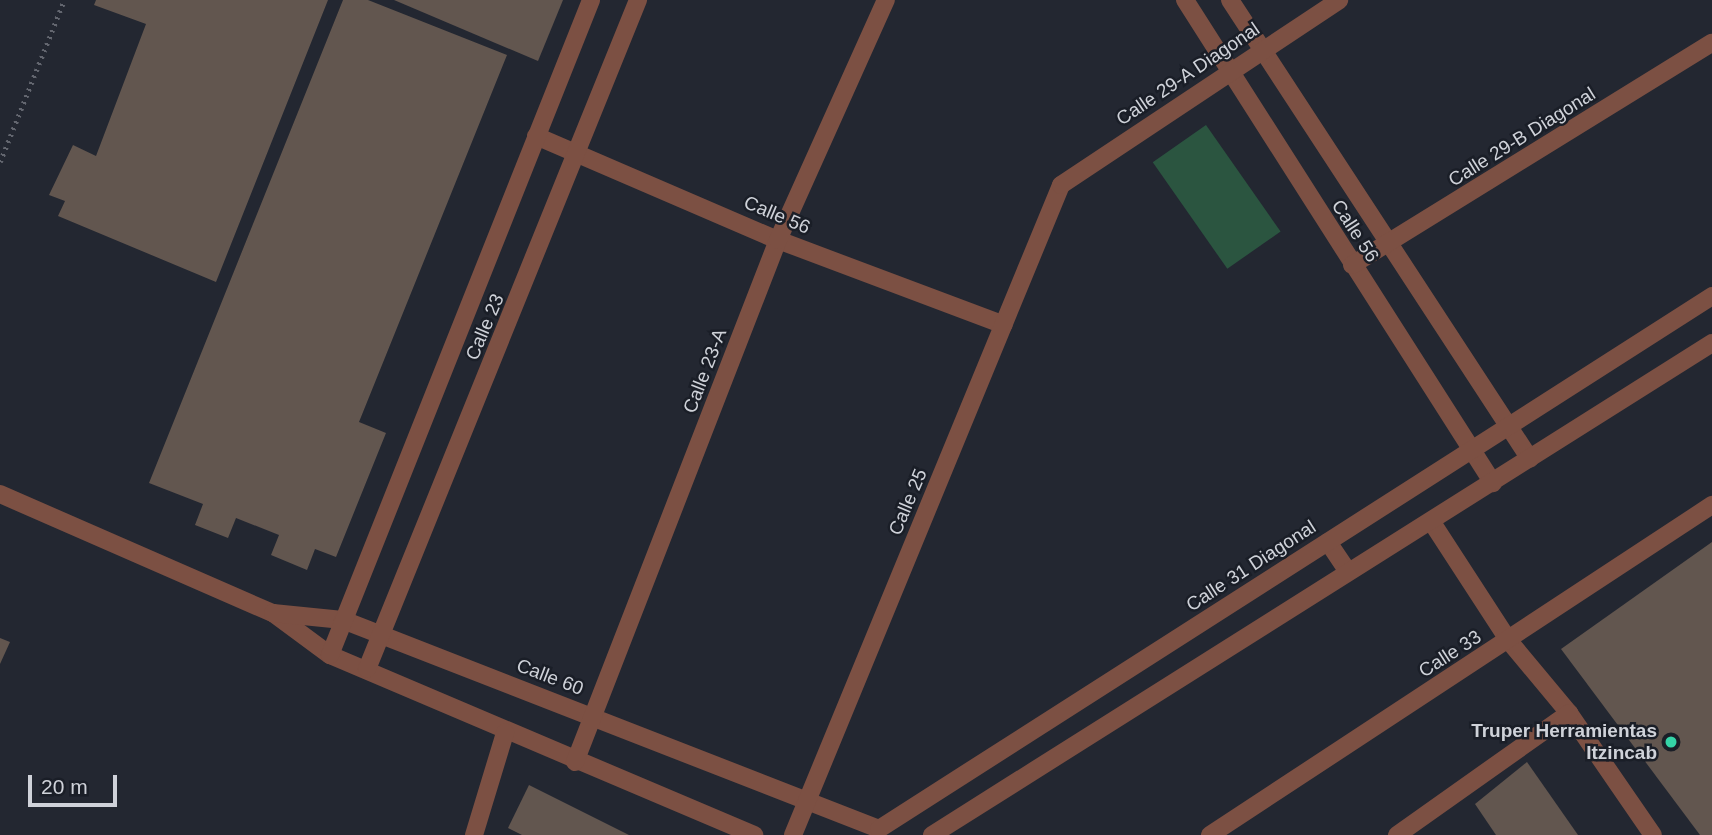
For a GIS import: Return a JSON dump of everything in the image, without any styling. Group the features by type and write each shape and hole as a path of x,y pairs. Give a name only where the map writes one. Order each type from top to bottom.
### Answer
{"street":[{"name":"Calle 23","path":"330,655 591,0"},
{"name":"Calle 23","path":"367,668 580,151 638,0"},
{"name":"Calle 23-A","path":"575,762 596,717 778,240 886,0"},
{"name":"Calle 56","path":"1185,0 1227,71 1493,483"},
{"name":"Calle 56","path":"1230,0 1530,459"},
{"name":"Calle 29-A Diagonal","path":"1061,185 1227,71 1339,0"},
{"name":"Calle 29-B Diagonal","path":"1352,265 1389,245 1712,43"},
{"name":"Calle 56","path":"536,136 580,151 778,240 1004,325"},
{"name":"Calle 25","path":"793,835 1061,185"},
{"name":"Calle 31 Diagonal","path":"806,801 879,829 1712,296"},
{"path":"932,835 1712,343"},
{"name":"Calle 60","path":"0,494 273,613 330,655 367,668 505,733 754,835"},
{"name":"Calle 33","path":"1209,835 1509,641 1712,505"},
{"path":"1431,522 1509,641 1569,713 1653,835"},
{"path":"1328,542 1348,572"},
{"name":"Calle 60","path":"273,613 343,620 806,801"},
{"path":"1397,835 1569,713"},
{"path":"474,835 505,733"}],"path":[{"path":"0,162 64,0"}],"green space":[{"path":"1206,125 1281,231 1227,269 1153,162"}],"building":[{"path":"96,0 328,0 216,282 58,216 65,201 49,195 73,145 96,156 146,24 94,5"},
{"path":"343,0 368,0 507,55 359,422 386,433 336,557 315,549 307,570 271,555 279,535 236,518 228,538 195,525 203,504 149,483"},
{"path":"394,0 563,0 538,61"},
{"name":"Truper Herramientas Itzincab","path":"1712,542 1712,835 1700,835 1561,649"},
{"path":"0,638 10,642 0,664"},
{"path":"1527,762 1578,835 1496,835 1475,804"},
{"path":"529,785 629,835 522,835 508,828"}],"place":[{"name":"Truper Herramientas Itzincab","path":"1671,742"}]}
